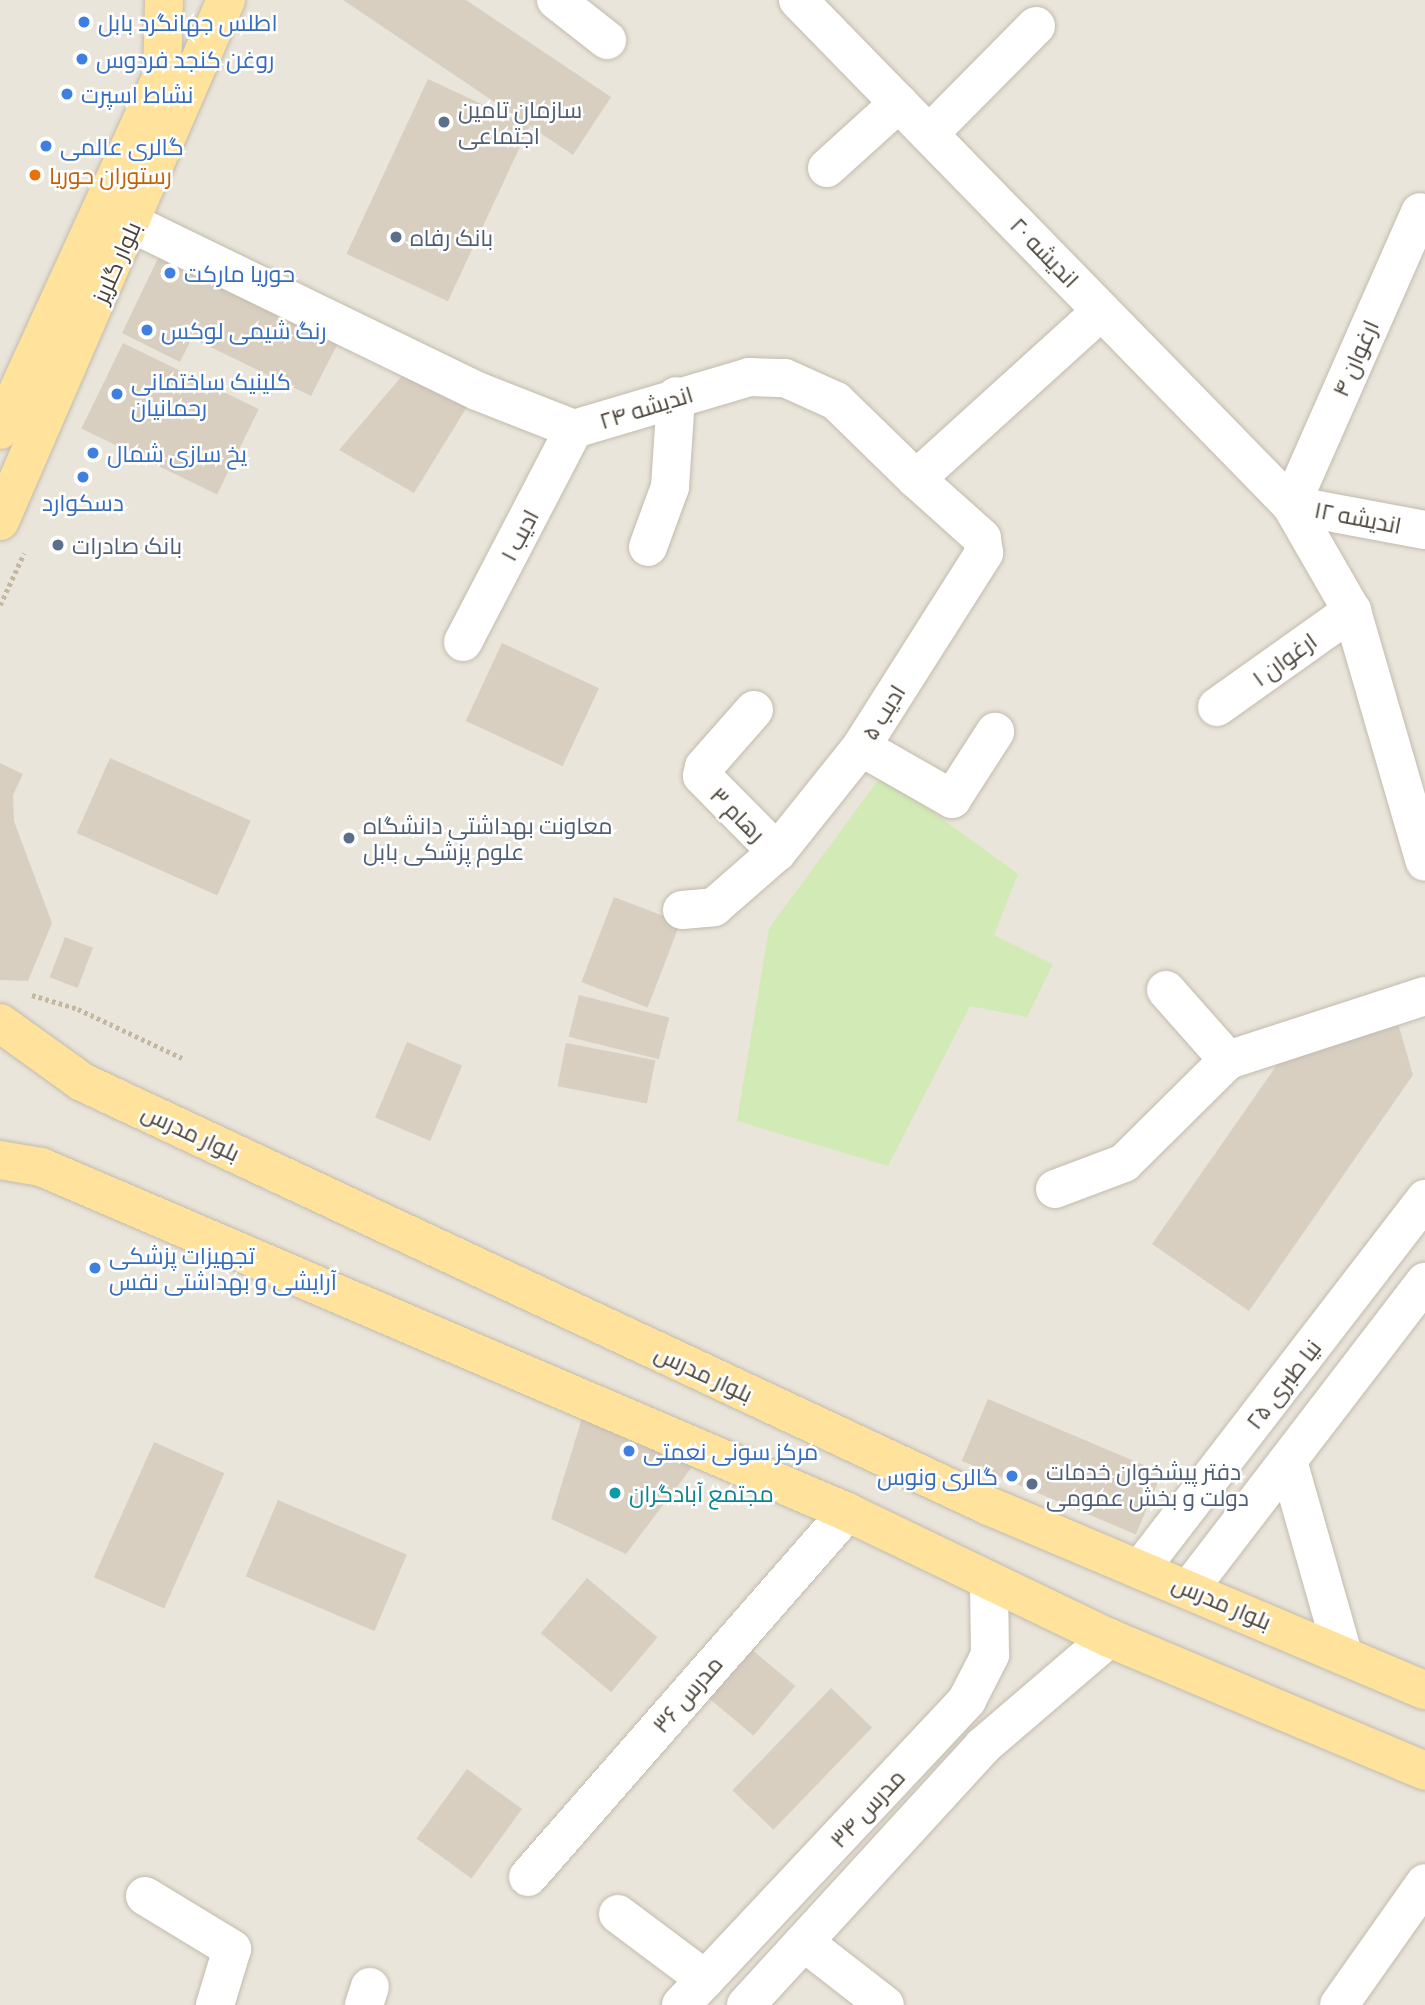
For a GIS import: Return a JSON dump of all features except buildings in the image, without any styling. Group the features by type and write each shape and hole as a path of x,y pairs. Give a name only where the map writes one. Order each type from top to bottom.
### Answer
{"main road":[{"name":"بلوار گلریز","path":"0,430 162,76 164,0"},
{"name":"بلوار گلریز","path":"0,521 133,224 226,0"},
{"name":"بلوار مدرس","path":"10,1009 82,1082 991,1507 1190,1588 1425,1690"},
{"path":"0,1160 41,1167 847,1512 1109,1638 1425,1771"}],"street":[{"path":"556,0 607,40"},
{"name":"اندیشه ۲۰","path":"798,0 1291,505 1352,611 1412,759 1425,862"},
{"path":"929,134 1036,26"},
{"path":"827,168 899,103"},
{"name":"ارغوان ۴","path":"1291,505 1420,212"},
{"name":"اندیشه ۲۴","path":"133,224 477,391 574,429 677,396 749,377 785,378 813,387 836,401 916,479"},
{"path":"916,479 1101,311"},
{"path":"648,547 670,487 677,396"},
{"name":"ادیب ۱","path":"463,642 574,429"},
{"name":"ادیب ۵","path":"682,910 714,907 777,852 861,747 984,553 982,538 916,479"},
{"name":"اندیشه ۱۲","path":"1291,505 1425,530"},
{"name":"ارغوان ۱","path":"1217,707 1352,611"},
{"name":"رهام ۳","path":"754,710 704,767 702,776 777,852"},
{"path":"861,747 953,799 995,732"},
{"path":"1166,990 1228,1060"},
{"path":"1055,1189 1124,1163 1228,1060 1425,996"},
{"name":"نیا طبری ۲۵","path":"1141,1568 1425,1199"},
{"path":"1190,1588 1425,1282"},
{"path":"1359,1286 1396,1320"},
{"path":"1287,1461 1343,1654"},
{"name":"مدرس ۳۶","path":"527,1877 847,1512"},
{"name":"مدرس ۳۴","path":"693,1992 967,1700 990,1655 989,1582"},
{"name":"مدرس ۳۴","path":"746,2005 983,1746 1109,1638"},
{"path":"1339,2005 1425,1883"},
{"path":"145,1896 232,1949 215,2005"},
{"path":"618,1914 693,1992"},
{"path":"805,1943 885,2005"}],"path":[{"path":"10,1009 78,1009 182,1058"}],"shaded area":[{"path":"0,0 1425,0 1425,2005 0,2005"}],"green space":[{"path":"882,775 1018,874 994,935 1053,964 1027,1017 970,1006 888,1166 737,1121 769,928"}],"place":[{"name":"اطلس جهانگرد بابل","path":"84,22"},
{"name":"روغن کنجد فردوس","path":"82,59"},
{"name":"نشاط اسپرت","path":"67,94"},
{"name":"سازمان تامین اجتماعی","path":"444,122"},
{"name":"گالری عالمی","path":"46,146"},
{"name":"رستوران حوریا","path":"35,175"},
{"name":"بانک رفاه","path":"396,237"},
{"name":"حوریا مارکت","path":"170,273"},
{"name":"رنگ شیمی لوکس","path":"147,330"},
{"name":"کلینیک ساختمانی رحمانیان","path":"117,394"},
{"name":"یخ سازی شمال","path":"93,453"},
{"name":"دسکوارد","path":"83,477"},
{"name":"بانک صادرات","path":"58,545"},
{"name":"معاونت بهداشتی دانشگاه علوم پزشکی بابل","path":"349,838"},
{"name":"تجهیزات پزشکی آرایشی و بهداشتی نفس","path":"95,1268"},
{"name":"مرکز سونی نعمتی","path":"629,1451"},
{"name":"گالری ونوس","path":"1012,1476"},
{"name":"دفتر پیشخوان خدمات دولت و بخش عمومی","path":"1032,1484"},
{"name":"مجتمع آبادگران","path":"615,1493"}]}
